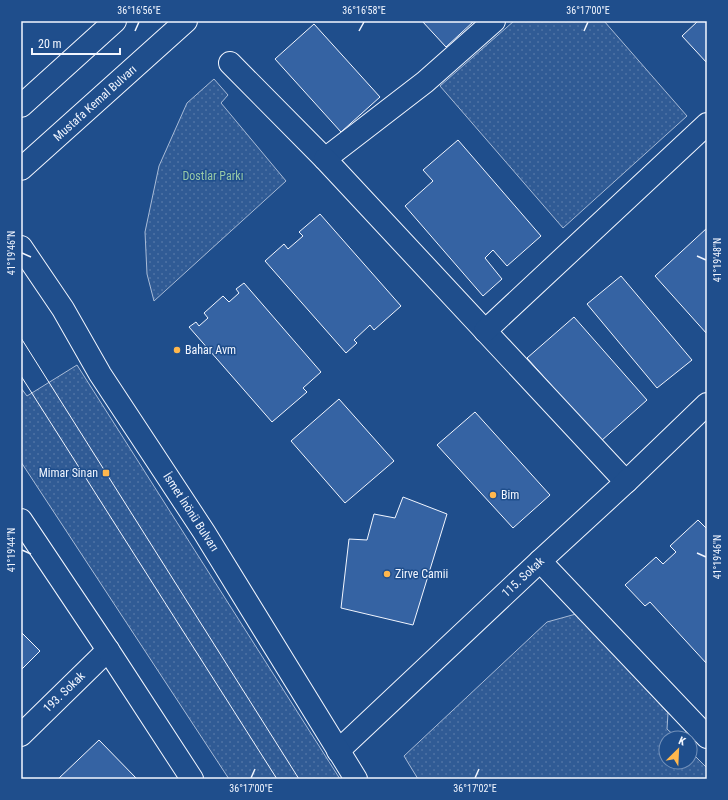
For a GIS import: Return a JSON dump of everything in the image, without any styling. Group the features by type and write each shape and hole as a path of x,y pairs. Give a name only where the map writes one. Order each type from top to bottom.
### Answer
{"street":[{"path":"21,106 115,21"},
{"name":"Mustafa Kemal Bulvarı","path":"21,169 186,21"},
{"path":"325,159 425,82 494,21"},
{"path":"230,63 325,159 626,482"},
{"path":"485,331 707,124"},
{"name":"İsmet İnönü Bulvarı","path":"21,247 63,309 97,369 204,532 356,779"},
{"name":"115. Sokak","path":"338,750 626,482 707,404"},
{"path":"21,520 192,779"},
{"path":"540,561 707,737"},
{"name":"193. Sokak","path":"21,735 108,650"}],"green space":[{"path":"514,21 604,21 687,116 563,228 440,86"},
{"name":"Dostlar Parkı","path":"214,79 228,95 221,103 286,181 154,301 147,274 145,232 159,166 187,103"},
{"path":"77,365 340,779 229,779 21,462 21,388 27,396"},
{"path":"576,614 668,713 668,730 658,730 658,770 698,770 698,759 707,768 707,779 418,779 404,756 547,622"}],"building":[{"path":"422,21 474,21 446,47"},
{"path":"698,21 707,21 707,63 682,36"},
{"path":"314,24 380,97 341,132 275,59"},
{"path":"458,140 541,236 507,266 493,250 485,258 502,279 483,296 405,206 433,181 423,170"},
{"path":"320,214 401,306 374,330 370,325 354,340 357,343 346,353 265,261 284,244 288,249 303,236 299,232"},
{"path":"707,228 707,334 655,276"},
{"path":"621,276 692,360 657,388 587,304"},
{"path":"244,283 321,372 303,388 307,392 272,422 189,327 196,322 199,326 208,318 204,313 223,296 229,302 239,293 236,289"},
{"path":"574,317 647,400 601,441 527,358"},
{"path":"339,399 394,461 345,503 291,441"},
{"path":"475,412 550,495 513,528 437,445"},
{"name":"Zirve Camii","path":"403,497 447,514 413,625 341,608 349,539 367,540 374,514 395,518"},
{"path":"698,520 707,529 707,664 650,602 645,606 625,585 656,557 663,564 676,552 670,546"},
{"path":"21,632 40,651 21,670"},
{"path":"99,740 137,779 58,779"}],"tram line":[{"path":"21,338 299,779"},
{"path":"21,376 277,779"}],"place":[{"name":"Bahar Avm","path":"177,350"},
{"name":"Mimar Sinan","path":"106,473"},
{"name":"Bim","path":"493,495"},
{"name":"Zirve Camii","path":"387,574"}]}
